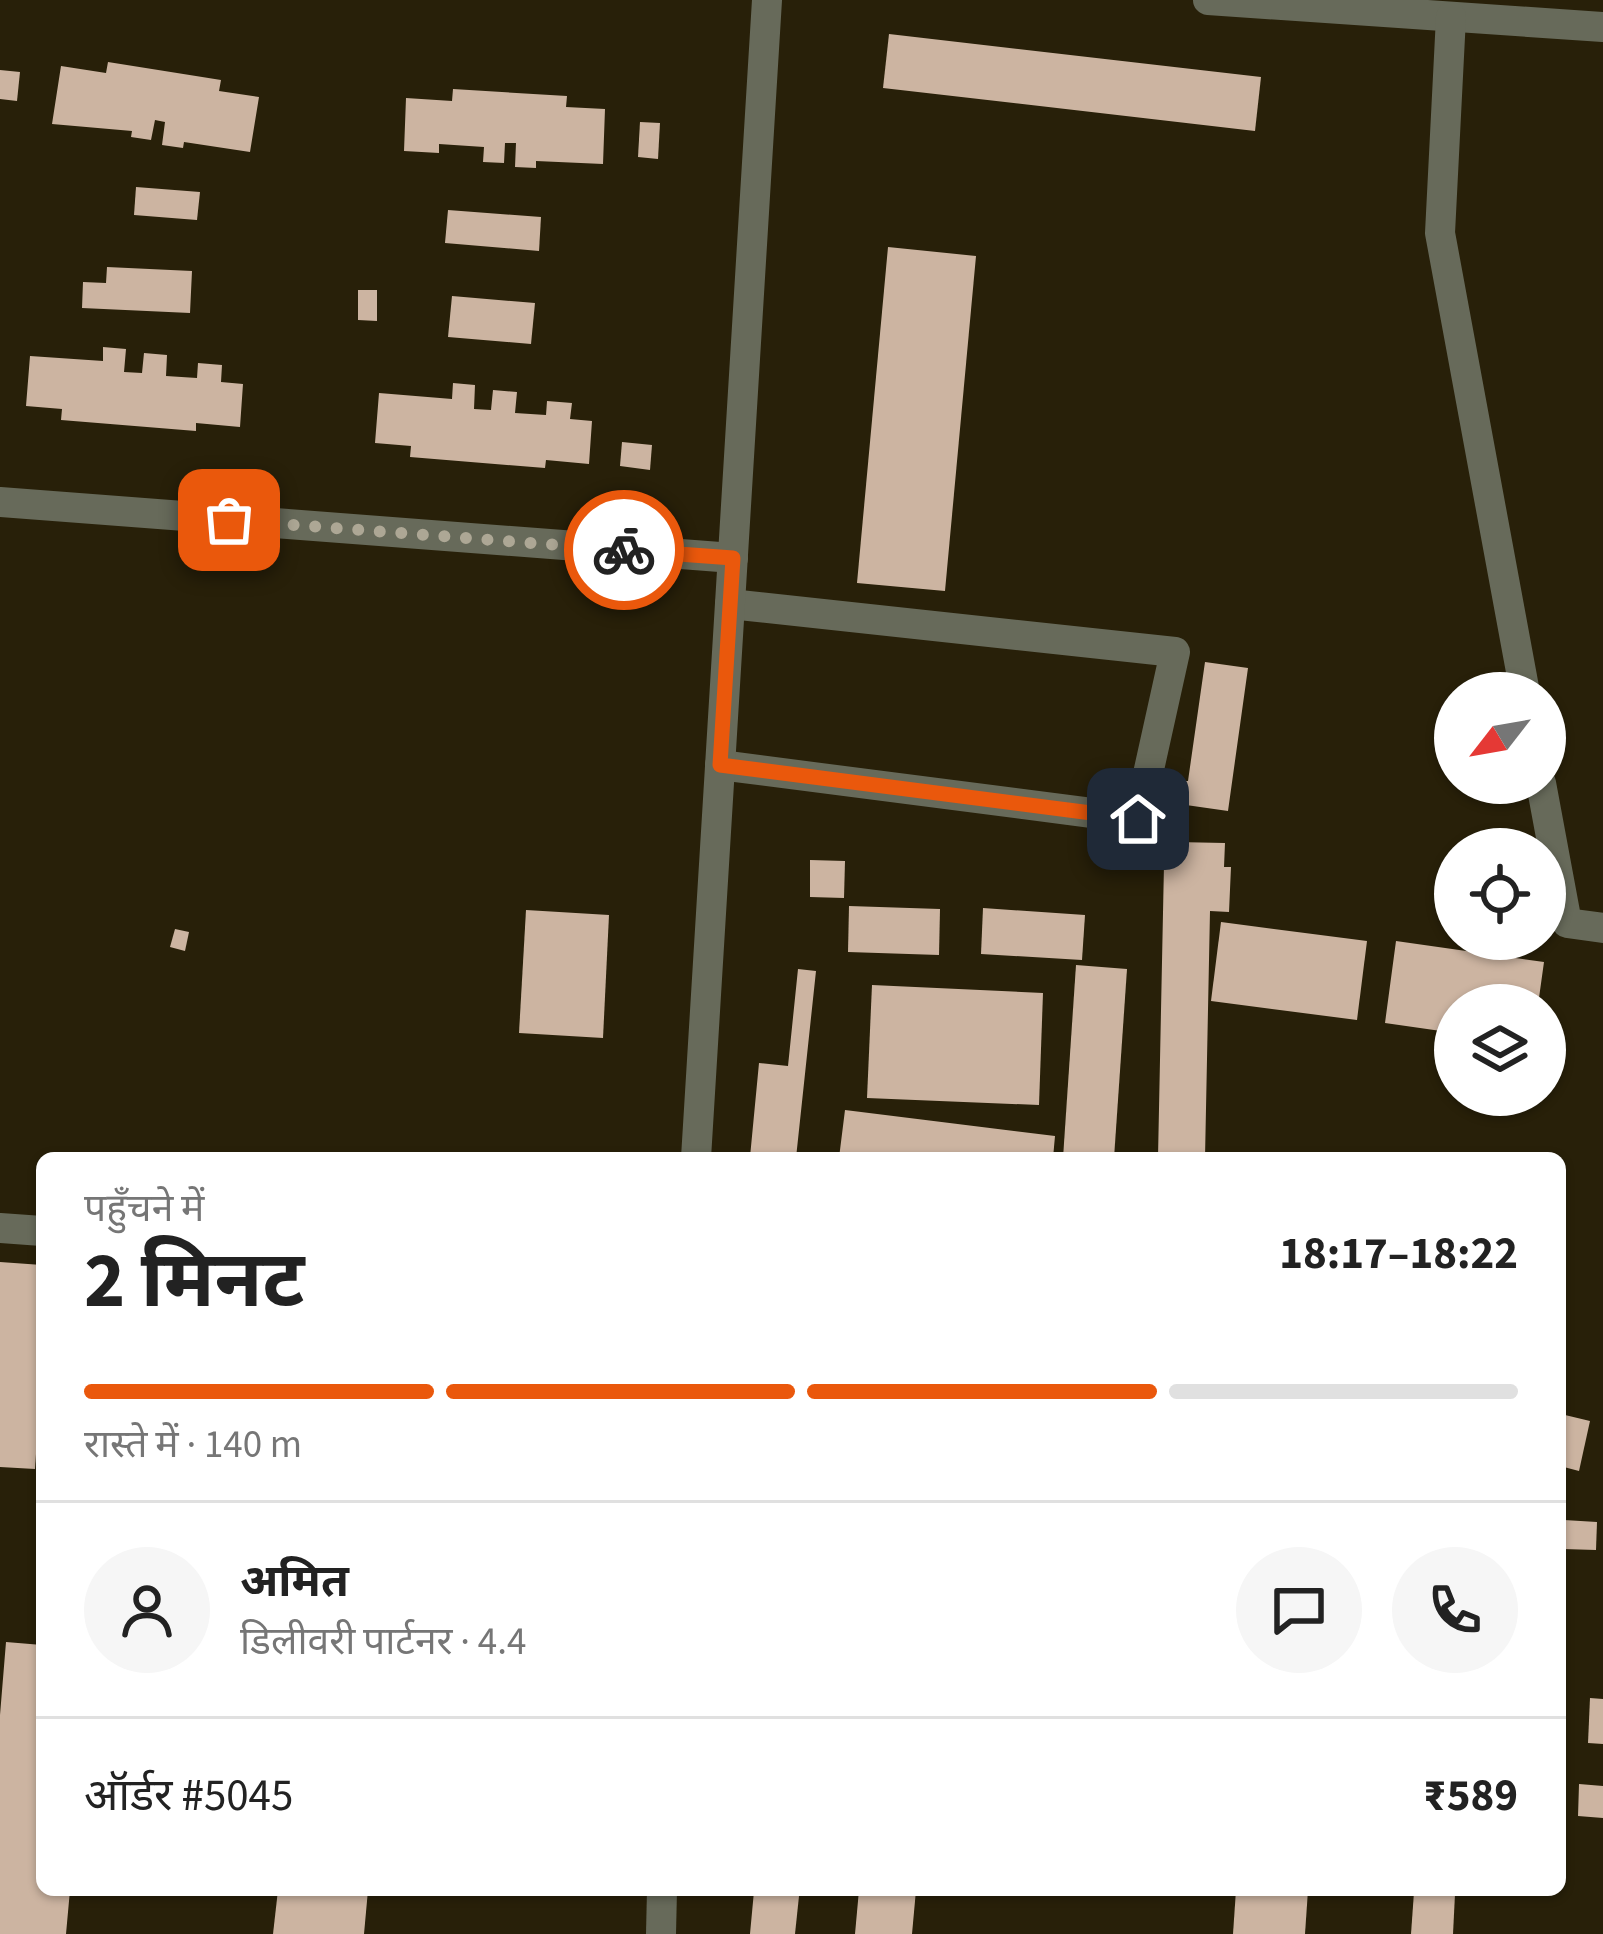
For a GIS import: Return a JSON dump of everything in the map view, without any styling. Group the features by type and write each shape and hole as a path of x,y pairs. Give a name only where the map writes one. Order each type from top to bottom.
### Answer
{"street":[{"path":"696,1152 767,0"},
{"path":"1208,0 1603,28"},
{"path":"1451,17 1440,233 1521,672"},
{"path":"0,502 733,558"},
{"path":"720,765 1138,819 1175,652 730,604"},
{"path":"1545,804 1567,923 1603,928"},
{"path":"0,1228 36,1231"},
{"path":"661,1934 662,1896"}],"building":[{"path":"889,34 1261,77 1255,131 883,88"},
{"path":"108,62 221,80 219,91 259,97 250,152 184,142 183,148 162,145 165,122 155,120 151,140 131,137 132,131 52,124 61,66 106,73"},
{"path":"0,70 20,72 17,101 0,99"},
{"path":"453,89 567,96 566,107 605,109 603,164 536,161 536,168 515,167 516,143 505,143 504,163 483,162 484,147 439,144 439,153 404,151 406,98 452,101"},
{"path":"640,122 660,123 658,159 638,157"},
{"path":"136,187 200,192 197,220 134,215"},
{"path":"448,210 541,217 539,251 445,243"},
{"path":"888,247 976,256 945,591 857,583"},
{"path":"107,267 192,271 190,313 82,308 83,282 106,283"},
{"path":"358,290 377,290 377,321 358,320"},
{"path":"452,296 535,303 531,344 448,337"},
{"path":"103,347 126,349 124,372 142,373 144,353 167,355 166,376 197,378 198,363 222,365 221,382 243,384 240,427 196,423 196,431 61,420 62,409 26,406 30,356 103,361"},
{"path":"453,383 475,385 474,409 491,410 493,390 517,392 515,413 546,415 547,401 572,403 570,419 592,421 589,464 546,460 545,468 410,457 411,446 375,443 379,393 452,399"},
{"path":"622,442 652,445 650,470 620,466"},
{"path":"1205,662 1248,668 1228,811 1179,804 1183,781 1188,781"},
{"path":"1176,842 1225,843 1224,867 1231,867 1229,912 1210,911 1205,1152 1158,1152 1164,864 1176,864"},
{"path":"810,860 845,861 844,898 810,897"},
{"path":"849,906 940,909 939,955 848,952"},
{"path":"983,908 1085,915 1082,960 981,954"},
{"path":"526,910 609,915 603,1038 519,1033"},
{"path":"1221,922 1367,941 1357,1020 1211,1001"},
{"path":"175,929 189,932 185,951 170,947"},
{"path":"1396,941 1434,946 1434,960 1544,962 1541,984 1434,984 1434,1030 1385,1023"},
{"path":"1076,965 1127,969 1114,1152 1063,1152"},
{"path":"798,969 816,971 797,1152 750,1152 759,1063 788,1066"},
{"path":"872,985 1043,993 1039,1105 867,1098"},
{"path":"845,1110 1055,1136 1054,1152 840,1152"},
{"path":"0,1262 36,1265 35,1469 0,1467"},
{"path":"1566,1415 1590,1421 1579,1471 1566,1468"},
{"path":"1566,1520 1597,1522 1596,1550 1566,1549"},
{"path":"6,1642 36,1644 36,1896 69,1896 66,1934 0,1934 0,1715"},
{"path":"1590,1698 1603,1699 1603,1744 1588,1743"},
{"path":"1579,1784 1603,1786 1603,1818 1578,1816"},
{"path":"277,1896 367,1896 364,1934 273,1934"},
{"path":"754,1896 799,1896 795,1934 750,1934"},
{"path":"858,1896 915,1896 912,1934 855,1934"},
{"path":"1236,1896 1308,1896 1305,1934 1233,1934"},
{"path":"1414,1896 1455,1896 1453,1934 1411,1934"}],"way so far":[{"path":"229,520 624,550"}],"route":[{"path":"624,550 733,558 720,765 1138,819"}]}
